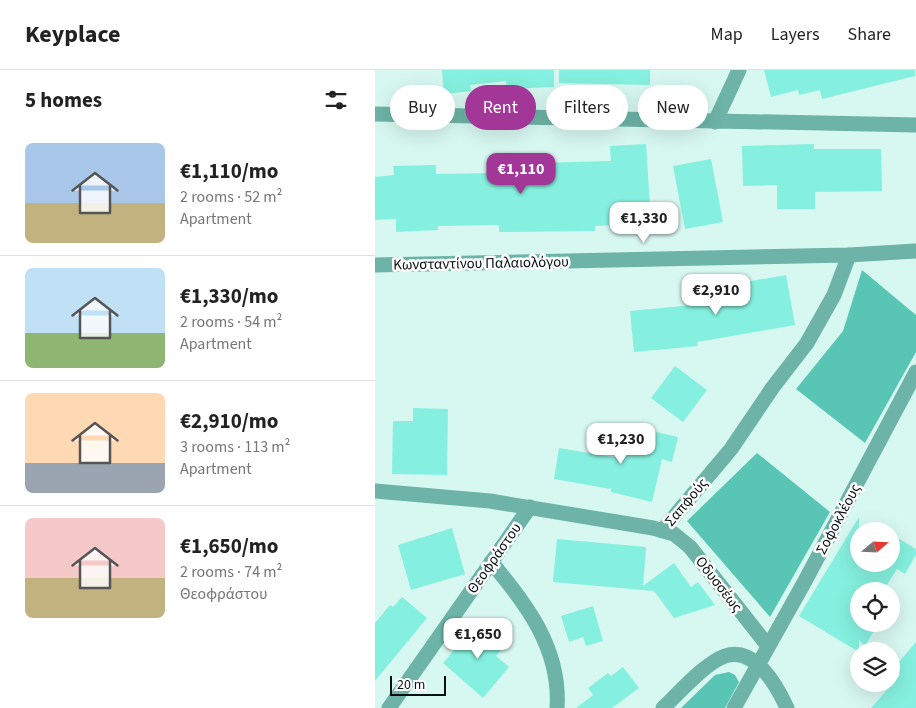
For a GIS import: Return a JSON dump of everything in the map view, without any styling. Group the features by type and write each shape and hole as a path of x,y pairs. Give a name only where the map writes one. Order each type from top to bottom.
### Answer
{"street":[{"path":"715,122 739,70"},
{"path":"375,114 916,125"},
{"name":"Κωνσταντίνου Παλαιολόγου","path":"375,265 849,255 916,251"},
{"name":"Σαπφούς","path":"375,491 491,501 662,531 731,449 773,387 807,343 834,295 849,255"},
{"name":"Σοφοκλέους","path":"734,708 916,372"},
{"name":"Θεοφράστου","path":"389,708 530,507"},
{"name":"Οδυσσέως","path":"662,531 674,534 689,547 768,646"},
{"path":"491,562 529,610 544,639 557,681 557,708"},
{"path":"663,708 712,664 725,656 738,655 757,665 778,689 787,708"}],"green space":[{"path":"862,270 916,315 916,352 865,443 796,389 843,331"},
{"path":"757,453 830,512 770,617 687,521"},
{"path":"729,672 735,675 739,682 725,708 681,708 715,675"}],"building":[{"path":"442,70 554,70 554,85 546,85 546,87 536,88 536,85 506,85 506,81 465,85 465,92 455,93 455,85 443,85"},
{"path":"559,70 650,70 650,85 559,83"},
{"path":"764,70 915,70 915,76 822,99 820,90 799,95 798,90 771,97"},
{"path":"646,144 651,223 595,226 595,231 499,232 499,225 438,226 438,230 396,232 396,219 375,220 375,177 394,175 393,166 436,165 436,174 496,173 495,164 611,161 610,146"},
{"path":"814,144 814,149 881,149 882,191 815,192 815,209 777,209 777,185 743,186 742,146"},
{"path":"711,159 723,222 685,229 673,166"},
{"path":"786,275 795,325 697,342 698,346 634,352 630,311 714,303 711,288"},
{"path":"675,366 707,390 683,422 651,398"},
{"path":"413,408 448,409 447,475 392,474 393,421 413,421"},
{"path":"643,429 678,437 672,462 662,459 652,502 611,492 611,489 554,479 559,448 619,458 626,430 642,433"},
{"path":"452,528 465,574 411,590 398,545"},
{"path":"850,532 850,572 895,572 889,582 850,582 850,632 873,632 867,642 859,640 859,642 850,642 850,647 799,616"},
{"path":"557,539 646,547 643,586 674,563 691,587 698,582 715,605 674,618 654,591 553,582"},
{"path":"900,539 916,549 916,555 905,574 900,571"},
{"path":"402,597 427,618 375,681 375,623 390,605 393,607"},
{"path":"593,606 603,641 586,646 583,637 569,642 561,616"},
{"path":"479,621 506,644 496,656 509,667 483,698 443,663"},
{"path":"916,642 916,708 871,708 885,692 900,692 900,661"},
{"path":"623,667 639,688 612,708 576,708 593,695 588,688 608,673 611,676"}]}
